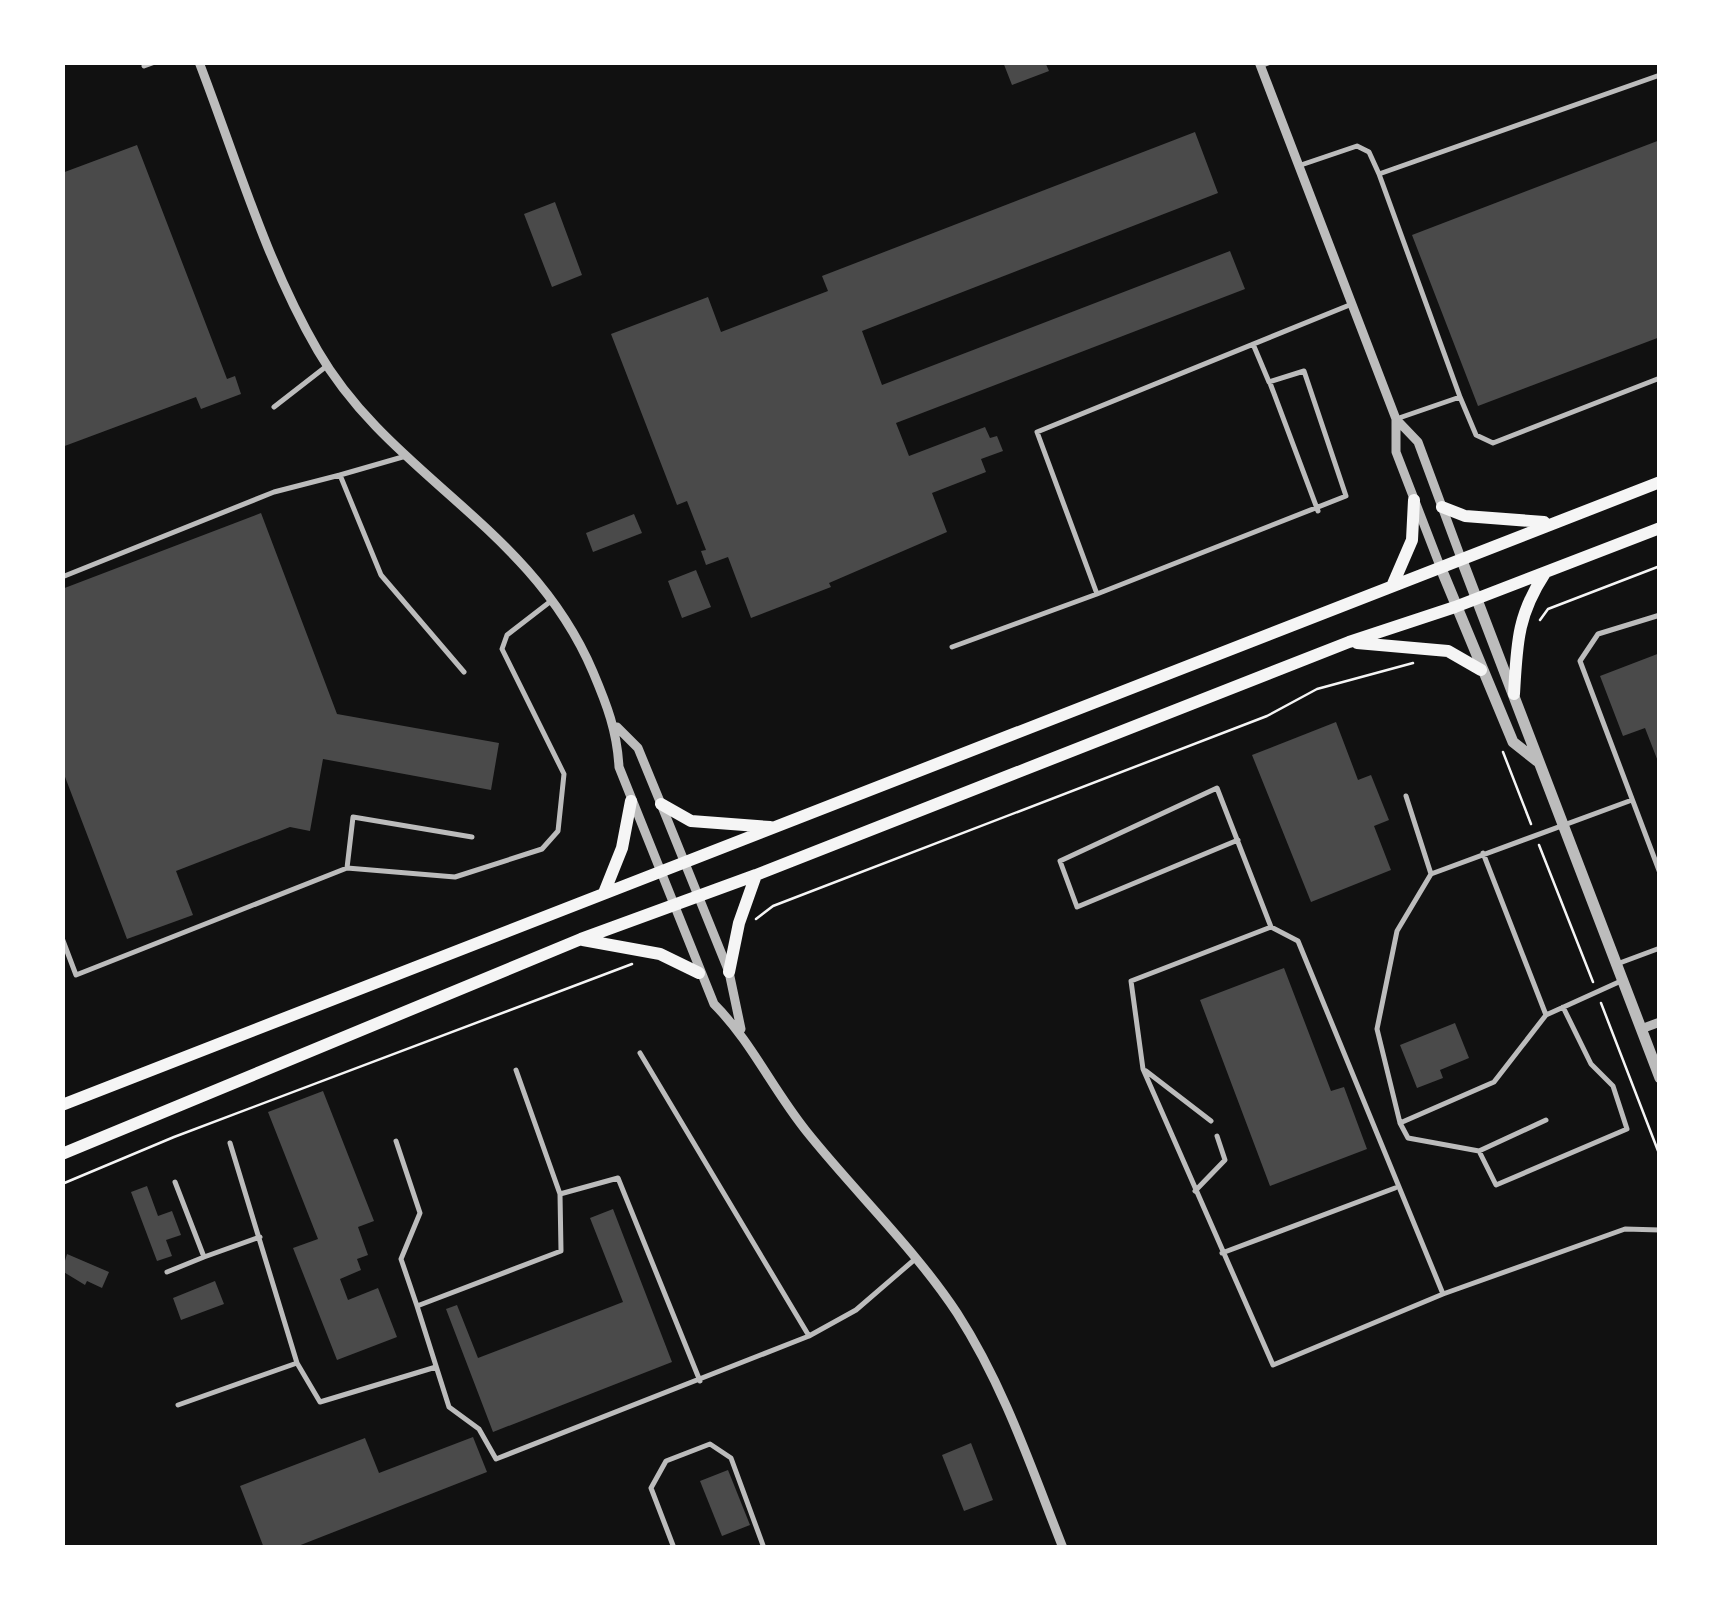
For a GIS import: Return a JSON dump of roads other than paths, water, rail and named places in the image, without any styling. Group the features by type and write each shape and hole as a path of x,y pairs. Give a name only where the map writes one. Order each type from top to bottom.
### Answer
{"main road":[{"path":"62,1105 1660,482"},
{"path":"1393,584 1412,540 1414,500"},
{"path":"1442,507 1475,518 1552,523"},
{"path":"62,1154 581,939 756,875 1349,642 1476,600 1660,528"},
{"path":"1514,694 1517,633 1525,603 1545,573"},
{"path":"1349,642 1448,651 1481,670"},
{"path":"604,893 622,848 632,801"},
{"path":"662,804 691,821 777,828"},
{"path":"729,972 738,923 756,875"},
{"path":"581,939 660,954 699,973"}],"street":[{"path":"199,62 278,268 328,364 366,416 512,549 554,600 581,644 616,727 618,767 699,973 714,1004 741,1031"},
{"path":"1263,64 1396,420 1396,452 1456,607 1513,742 1537,760"},
{"path":"1396,420 1418,442 1660,1078"},
{"path":"616,727 638,748 662,804 729,972 741,1031 764,1074 955,1311 1000,1386 1063,1548"},
{"path":"1640,1029 1660,1022"}],"lane":[{"path":"144,66 155,62"},
{"path":"1380,174 1660,75"},
{"path":"1298,166 1356,146 1369,152 1476,435 1493,443 1660,378"},
{"path":"1097,594 1037,432 1352,304"},
{"path":"1253,344 1318,511"},
{"path":"274,407 328,364"},
{"path":"952,646 1318,511 1346,496 1304,371 1270,382"},
{"path":"1396,420 1460,397"},
{"path":"62,577 274,492 409,455"},
{"path":"340,476 382,576 464,672"},
{"path":"62,938 76,976 347,868 455,877 542,849 558,831 564,774 502,650 507,634 554,600"},
{"path":"1660,614 1598,634 1580,661 1660,873"},
{"path":"1238,840 1077,907 1060,861 1217,788 1238,840 1270,927 1298,942 1442,1294"},
{"path":"1406,796 1431,874"},
{"path":"1546,1120 1480,1150 1408,1138 1400,1122 1376,1028 1396,931 1431,874 1632,800"},
{"path":"347,868 353,816 472,837"},
{"path":"1483,854 1546,1015"},
{"path":"1270,927 1131,981 1143,1069 1273,1365 1442,1294 1624,1229 1660,1230"},
{"path":"1616,964 1660,948"},
{"path":"1400,1122 1494,1082 1546,1015 1622,981"},
{"path":"1480,1150 1496,1185 1627,1129 1613,1086 1591,1064 1563,1006"},
{"path":"640,1053 809,1336"},
{"path":"1143,1069 1211,1121"},
{"path":"417,1306 561,1251 560,1194 516,1070"},
{"path":"1195,1191 1225,1160 1217,1136"},
{"path":"396,1140 420,1213 400,1259 449,1408 478,1429 496,1459 809,1336 856,1310 914,1260"},
{"path":"230,1143 297,1364 320,1402 436,1366"},
{"path":"560,1194 618,1178 700,1381"},
{"path":"174,1182 204,1256"},
{"path":"1222,1253 1396,1188"},
{"path":"167,1272 260,1237"},
{"path":"178,1406 297,1364"},
{"path":"674,1548 652,1488 666,1461 710,1444 731,1458 764,1548"}]}
